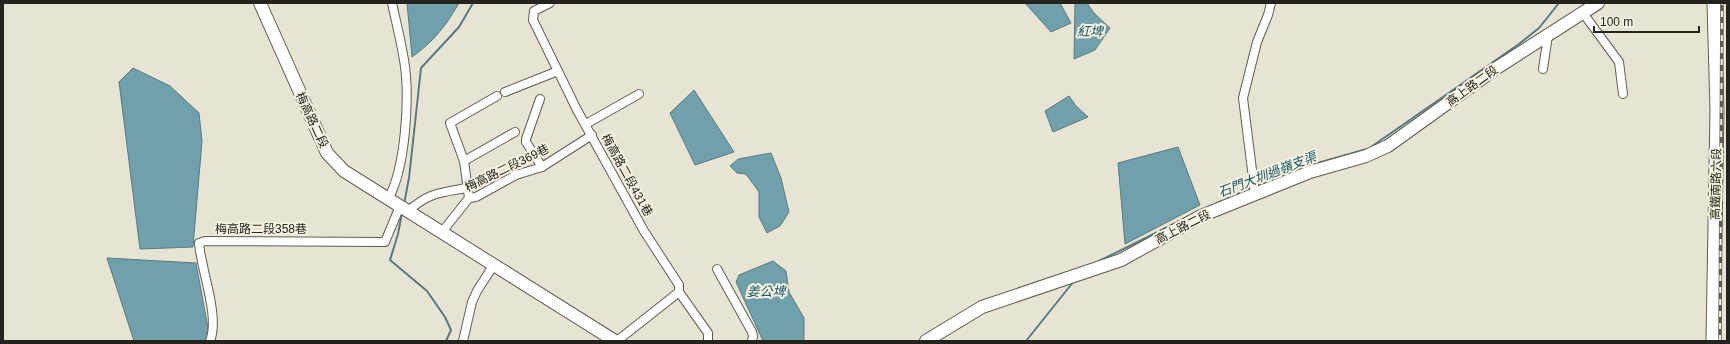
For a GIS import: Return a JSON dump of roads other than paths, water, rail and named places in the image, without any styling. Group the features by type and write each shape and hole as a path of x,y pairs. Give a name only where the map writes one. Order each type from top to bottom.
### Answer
{"main road":[{"name":"高鐵南路六段","path":"1713,341 1717,110 1714,3"}],"street":[{"name":"梅高路二段","path":"260,3 327,153 344,172 404,208 493,266 616,341"},
{"path":"388,199 393,192 401,165 406,110 404,62 392,3"},
{"name":"梅高路二段431巷","path":"550,3 534,11 533,20 577,110 644,231 679,285 679,292 708,333 708,341"},
{"path":"1255,190 1243,98 1257,42 1268,15 1270,3"},
{"name":"高上路二段","path":"926,341 982,307 1121,260 1201,216 1255,190 1366,156 1388,146 1495,69 1598,3"},
{"path":"1583,13 1619,62 1623,94"},
{"path":"1543,69 1548,35"},
{"path":"505,92 558,71"},
{"path":"586,124 639,94"},
{"path":"469,198 464,161 450,123 497,96"},
{"path":"540,100 526,142 542,167"},
{"path":"464,161 515,132"},
{"name":"梅高路二段369巷","path":"442,232 469,198 476,197 516,174 542,167 592,135"},
{"path":"404,208 434,194 467,188"},
{"name":"梅高路二段358巷","path":"210,341 212,311 199,243 205,241 385,242 404,208"},
{"path":"464,341 472,302 493,266"},
{"path":"717,269 752,332 752,341"},
{"path":"616,341 679,292"}],"water":[{"path":"407,3 459,3 438,33 412,57"},
{"name":"紅埤","path":"1025,3 1060,3 1071,23 1051,32"},
{"name":"紅埤","path":"1075,3 1087,3 1094,13 1110,28 1095,50 1074,59"},
{"path":"133,68 170,86 199,113 202,141 193,247 140,249 119,82"},
{"path":"694,90 734,152 695,165 670,113"},
{"path":"1069,96 1076,106 1088,117 1053,132 1045,111"},
{"path":"1178,147 1200,205 1125,244 1118,163"},
{"path":"771,153 781,178 789,212 780,226 767,233 759,217 759,192 746,174 737,173 730,166 738,159"},
{"path":"107,258 196,263 210,339 209,341 134,341"},
{"name":"姜公埤","path":"773,261 786,271 789,292 804,318 804,341 763,341 736,282 739,275"}],"waterway":[{"path":"404,204 409,178 421,68 459,27 473,3"},
{"name":"石門大圳過嶺支渠","path":"1371,147 1519,44 1539,28 1559,3"},
{"name":"石門大圳過嶺支渠","path":"1256,187 1300,168 1367,149"},
{"name":"石門大圳過嶺支渠","path":"1217,203 1252,188"},
{"path":"402,213 398,234 390,260 427,291 445,317 451,330 446,341"},
{"name":"石門大圳過嶺支渠","path":"1095,263 1190,216"},
{"name":"石門大圳過嶺支渠","path":"1026,341 1074,281"}],"railway":[{"path":"1720,341 1722,3"}]}
